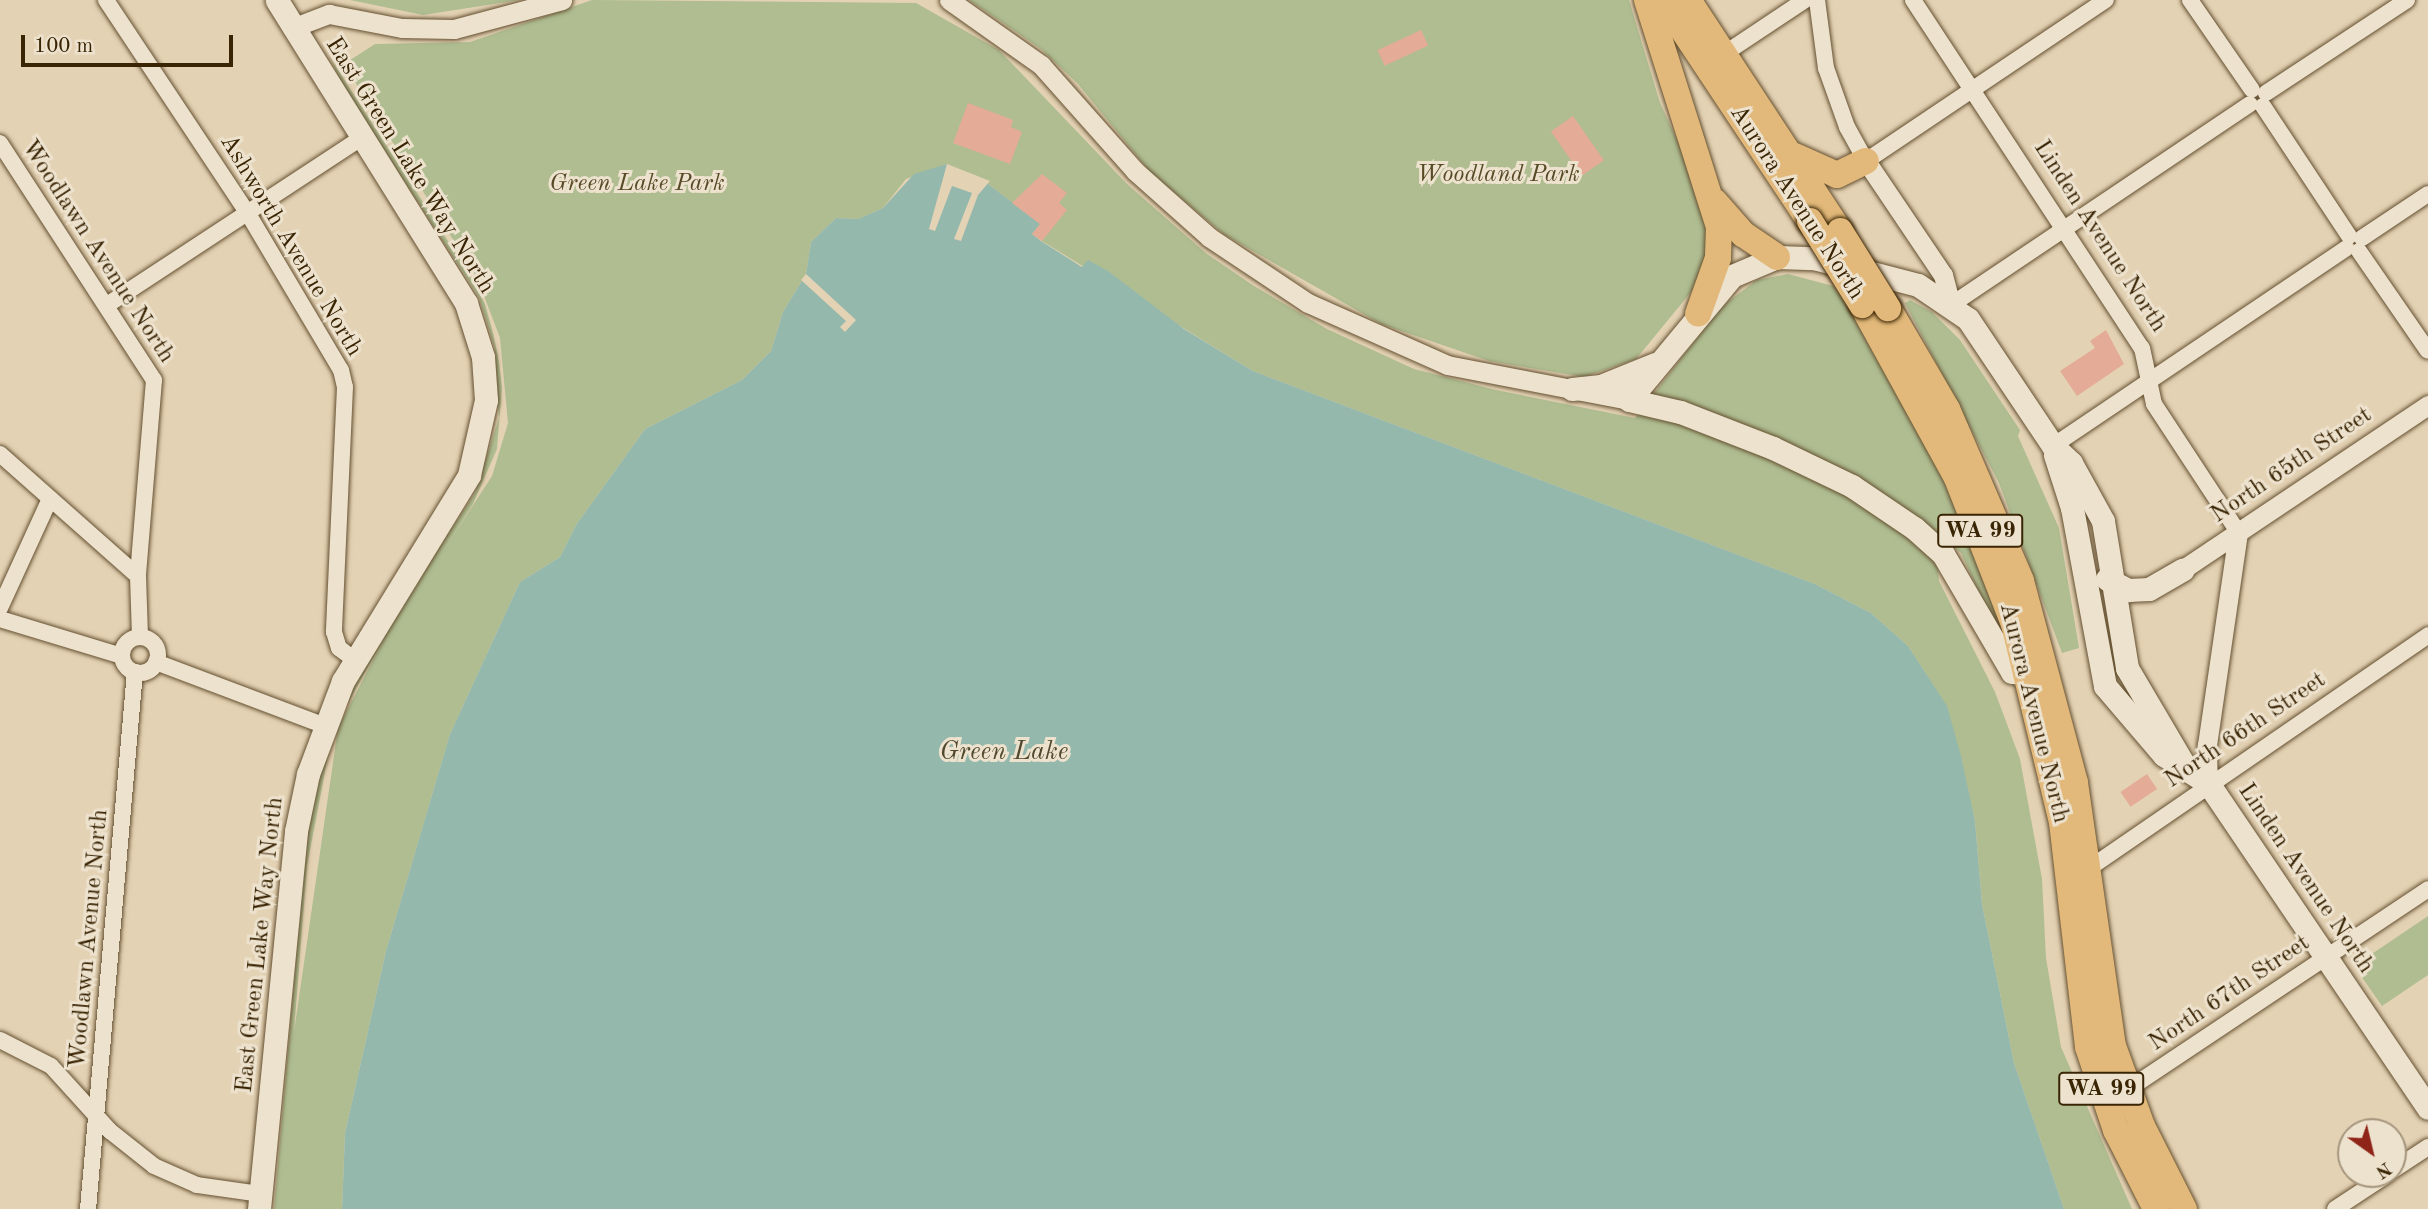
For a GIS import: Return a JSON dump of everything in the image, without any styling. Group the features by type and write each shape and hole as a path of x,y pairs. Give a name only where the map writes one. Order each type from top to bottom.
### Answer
{"highway":[{"path":"1647,0 1714,201 1720,247 1698,314"},
{"name":"Aurora Avenue North","path":"1663,0 1810,220 1862,304 1957,478 2029,674 2062,822 2088,1047 2116,1130 2156,1209"},
{"name":"Aurora Avenue North","path":"1688,0 1790,152 1888,307 1947,409 2021,581 2056,697 2091,867 2104,1001 2127,1090 2184,1209"},
{"path":"1790,152 1831,174 1866,161"},
{"path":"1714,201 1743,234 1777,257"}],"main road":[{"name":"East Green Lake Way North","path":"259,1202 296,831 323,725 355,660 469,475 486,400 483,357 466,303 360,139 277,0"},
{"path":"2029,674 2012,672 1943,554 1914,527 1852,486 1773,448 1681,412 1629,400 1667,358 1698,314 1732,276 1777,257 1814,258 1918,285 1951,305 1968,319 2053,446 2071,464 2103,520 2123,580 2143,583 2183,569"},
{"path":"1572,389 1610,383 1667,358"},
{"path":"2053,446 2072,509 2097,568 2117,586 2149,589 2183,569"},
{"path":"2072,509 2098,671 2112,697 2164,755 2183,763 2208,783"},
{"path":"2103,520 2117,586 2122,649 2132,679 2183,763"},
{"path":"2112,697 2132,679"},
{"name":"Linden Avenue North","path":"2208,783 2428,1108"}],"street":[{"name":"Ashworth Avenue North","path":"106,0 247,212 334,355 345,387 334,632 339,648 355,660"},
{"path":"292,28 329,14 402,28 454,29 562,0"},
{"path":"949,0 1021,47 1161,197 1283,287 1415,354 1514,381 1629,400"},
{"path":"1724,54 1805,0"},
{"path":"1817,0 1826,68 1847,127 1866,161 1943,275 1951,305 2407,0"},
{"name":"Linden Avenue North","path":"1913,0 2142,348 2154,404 2238,532 2207,745 2208,783"},
{"path":"1866,161 2106,0"},
{"path":"2190,0 2428,351"},
{"path":"107,305 360,139"},
{"name":"Woodlawn Avenue North","path":"0,143 152,372 156,388 138,576 140,638"},
{"path":"2053,446 2428,194"},
{"name":"North 65th Street","path":"2183,569 2428,405"},
{"path":"0,454 138,576"},
{"path":"0,608 50,499"},
{"path":"0,619 122,656 135,672 149,670 156,662 155,645 140,638 130,641 122,656"},
{"name":"North 66th Street","path":"2091,867 2208,783 2428,635"},
{"path":"156,662 323,725"},
{"name":"Woodlawn Avenue North","path":"88,1209 135,672"},
{"name":"North 67th Street","path":"2127,1090 2428,890"},
{"path":"0,1040 51,1066 137,1154 175,1177 259,1202"},
{"path":"2407,1161 2428,1147"},
{"path":"2335,1209 2367,1188"}],"green space":[{"path":"350,0 520,0 423,15"},
{"name":"Green Lake Park","path":"592,0 916,3 999,50 1127,184 1207,254 1254,286 1327,329 1414,369 1496,390 1635,418 1721,307 1757,280 1788,274 1833,286 1867,335 1937,465 2003,624 1995,627 1961,553 1935,532 1939,581 1995,692 2020,759 2042,879 2046,958 2061,1047 2132,1209 2064,1209 2014,1063 1982,904 1975,821 1947,707 1908,646 1871,613 1815,584 1253,371 1042,241 1032,234 1039,224 988,184 947,164 906,179 883,208 858,219 836,218 811,242 806,274 783,312 771,351 742,380 645,429 576,525 560,557 520,582 450,734 386,951 345,1133 342,1209 274,1209 308,824 324,754 329,751 307,866 294,1032 338,728 384,639 332,731 365,661 475,493 499,418 495,349 479,297 343,86 329,56 466,269 485,304 493,333 502,387 497,449 473,504 440,556 492,476 508,423 500,338 478,280 344,64 375,44 470,42"},
{"name":"Woodland Park","path":"969,0 1629,0 1660,103 1698,185 1708,227 1707,256 1696,286 1636,359 1584,377 1489,361 1381,324 1225,235 1151,173 1078,84 1041,49"},
{"path":"1910,300 1932,312 1960,340 2020,430 2018,436 2059,528 2079,648 2062,653 1999,483 1905,303"},
{"path":"2428,916 2428,975 2382,1006 2354,966"}],"water":[{"name":"Green Lake","path":"947,164 988,184 1040,224 1032,234 1041,241 1082,267 1088,260 1108,271 1184,329 1253,371 1815,584 1871,613 1908,646 1947,706 1961,756 1975,821 1982,904 2014,1063 2064,1209 342,1209 345,1133 386,951 450,734 520,582 560,557 576,525 645,429 742,380 771,351 783,312 806,274 811,242 836,218 858,219 883,208 914,174"}],"pier":[{"path":"947,164 990,181 978,195 961,241 954,239 972,193 952,186 935,231 929,229"},
{"path":"806,274 856,320 845,332 840,327 846,321 801,280"}],"building":[{"path":"1421,30 1428,45 1385,66 1377,50"},
{"path":"968,103 1013,120 1011,127 1022,132 1010,164 953,143"},
{"path":"1573,116 1604,160 1582,176 1551,131"},
{"path":"1042,174 1067,193 1059,203 1067,210 1042,241 1032,234 1040,224 1012,203"},
{"path":"2106,330 2124,364 2077,396 2060,371 2095,348 2090,341"},
{"path":"2147,774 2157,789 2131,807 2120,792"}]}
